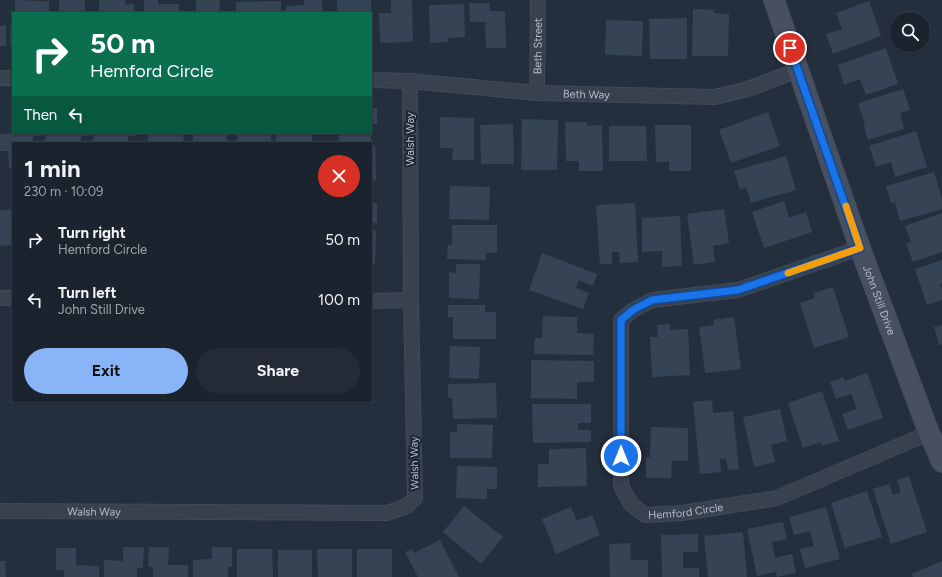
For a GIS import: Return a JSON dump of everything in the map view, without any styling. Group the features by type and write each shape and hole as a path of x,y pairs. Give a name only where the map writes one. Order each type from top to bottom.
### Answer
{"street":[{"name":"Beth Street","path":"537,93 538,0"},
{"name":"John Still Drive","path":"774,0 860,248 929,433 942,462"},
{"name":"Beth Way","path":"372,80 410,81 537,93 715,97 748,89 798,70"},
{"path":"0,78 12,78"},
{"name":"Walsh Way","path":"0,511 387,513 407,506 415,498 411,300 410,81"},
{"name":"Hemford Circle","path":"860,248 738,290 652,300 633,310 621,320 621,486 631,504 645,515 682,513 777,498 929,433"},
{"path":"0,298 12,298"},
{"path":"372,300 411,300"}],"building":[{"path":"15,0 49,1 49,12 15,12"},
{"path":"59,0 85,0 85,12 59,12"},
{"path":"99,0 125,0 125,5 134,4 134,12 99,12"},
{"path":"144,0 158,0 158,4 179,4 179,12 144,12"},
{"path":"196,0 220,0 219,12 196,12"},
{"path":"304,0 322,0 323,12 286,12 286,6 304,5"},
{"path":"337,0 371,0 371,12 337,12"},
{"path":"391,0 412,0 413,42 380,43 379,13 391,13"},
{"path":"281,1 281,12 236,12 236,2"},
{"path":"869,1 881,36 833,54 826,34 842,29 836,13"},
{"path":"469,3 490,3 490,11 505,11 506,48 486,48 485,22 470,22"},
{"path":"464,4 465,37 447,38 448,42 430,43 429,5"},
{"path":"693,9 714,10 714,13 729,14 728,56 692,56"},
{"path":"687,18 687,59 650,59 649,19"},
{"path":"606,20 643,21 642,56 605,55"},
{"path":"6,25 6,46 0,46 0,26"},
{"path":"10,26 12,26 12,45 10,45"},
{"path":"886,48 898,84 866,95 860,79 844,85 838,65"},
{"path":"903,89 910,110 900,113 904,129 868,140 858,103"},
{"path":"372,108 377,108 377,124 372,124"},
{"path":"768,112 780,146 731,163 719,130"},
{"path":"440,117 474,118 474,160 452,160 453,148 440,148"},
{"path":"522,119 558,120 557,170 521,170"},
{"path":"565,122 587,122 587,126 602,125 603,171 579,171 579,161 566,161"},
{"path":"513,124 514,164 481,164 480,125"},
{"path":"655,125 691,125 691,171 669,171 669,162 656,162"},
{"path":"609,126 646,126 647,161 609,161"},
{"path":"916,131 927,167 895,177 891,162 876,167 869,146"},
{"path":"0,134 41,134 41,136 33,136 33,142 12,142 12,169 9,169 8,151 0,151"},
{"path":"89,134 89,136 81,136 81,142 45,142 45,135"},
{"path":"93,134 136,134 136,136 128,136 128,142 93,142"},
{"path":"183,134 184,142 148,142 148,135 141,135"},
{"path":"227,134 227,142 193,142 193,135 189,135"},
{"path":"237,134 271,134 271,142 237,142"},
{"path":"276,134 312,134 312,142 276,142"},
{"path":"339,134 371,134 371,142 339,141"},
{"path":"372,146 375,146 376,180 372,181"},
{"path":"786,156 796,190 751,203 746,187 740,190 734,171"},
{"path":"934,172 942,199 942,209 900,221 895,202 891,203 886,186"},
{"path":"450,186 490,187 489,220 449,219"},
{"path":"784,201 789,218 806,212 812,232 764,248 752,212"},
{"path":"372,203 377,203 377,223 372,223"},
{"path":"635,203 638,262 620,263 619,252 612,252 612,264 600,264 596,205"},
{"path":"724,209 729,243 713,246 715,262 694,265 687,214"},
{"path":"0,210 12,210 12,245 0,246"},
{"path":"942,213 942,252 913,262 906,244 911,242 905,226"},
{"path":"680,216 682,266 662,267 662,251 642,252 642,218"},
{"path":"452,225 497,225 497,253 486,253 486,260 447,259 448,245 452,245"},
{"path":"372,230 376,230 375,264 372,264"},
{"path":"542,253 597,274 593,286 579,280 576,288 589,293 583,309 529,290"},
{"path":"942,260 942,283 940,284 942,289 942,300 927,305 915,269"},
{"path":"456,264 480,264 479,299 449,298 449,272 456,273"},
{"path":"833,287 849,337 814,348 800,303 815,298 814,293"},
{"path":"448,305 485,305 485,312 496,312 496,339 453,339 453,317 448,317"},
{"path":"543,316 577,317 577,333 594,334 593,355 534,354 535,338 542,338"},
{"path":"734,317 741,369 705,373 699,327 714,325 713,320"},
{"path":"670,324 670,330 688,329 690,375 652,377 650,337 658,337 657,325"},
{"path":"942,325 942,344 939,345 934,327"},
{"path":"450,346 480,347 479,379 449,378"},
{"path":"531,360 594,361 594,382 577,382 577,399 531,398"},
{"path":"867,373 883,418 848,430 842,414 857,409 851,394 836,399 830,382 843,377 845,381"},
{"path":"496,383 497,418 453,419 452,398 448,398 448,384"},
{"path":"822,391 839,441 822,446 821,442 803,448 788,403"},
{"path":"712,400 713,413 733,411 739,469 728,470 726,458 720,459 721,472 700,474 693,402"},
{"path":"532,404 591,404 591,423 578,423 578,430 591,430 591,442 533,443"},
{"path":"780,409 787,441 771,445 775,462 754,467 743,417"},
{"path":"457,424 493,425 492,458 450,458 450,432 457,432"},
{"path":"651,427 688,428 688,461 672,461 671,478 646,478 646,457 650,457"},
{"path":"586,448 587,486 538,487 538,464 549,464 549,449"},
{"path":"457,466 497,467 497,489 487,489 487,499 456,498"},
{"path":"909,476 927,532 891,544 873,489 889,484 893,495 901,492 897,480"},
{"path":"867,491 882,537 845,548 831,503"},
{"path":"464,506 503,537 481,564 443,532"},
{"path":"571,507 577,521 592,515 600,535 556,554 542,519"},
{"path":"826,507 840,559 805,568 800,549 814,546 810,531 794,535 789,517"},
{"path":"783,522 787,539 772,542 775,558 792,554 796,573 777,577 776,572 757,576 747,529"},
{"path":"743,532 747,577 708,577 704,536"},
{"path":"698,534 698,552 683,552 683,568 699,568 699,577 662,577 661,535"},
{"path":"440,540 459,577 418,577 405,552 412,549 414,553"},
{"path":"630,543 631,560 648,560 648,577 610,577 609,544"},
{"path":"123,547 144,547 143,568 137,568 137,577 104,577 104,560 123,561"},
{"path":"149,547 169,547 168,565 188,565 188,577 153,577 153,567 148,566"},
{"path":"212,547 232,547 232,567 228,567 228,577 193,577 193,560 212,559"},
{"path":"56,548 76,548 76,565 99,566 99,577 64,577 64,570 56,570"},
{"path":"237,549 272,549 273,577 237,577"},
{"path":"317,549 352,549 352,577 318,577"},
{"path":"357,549 392,549 392,577 357,577"},
{"path":"278,550 312,550 312,577 278,577"},
{"path":"0,561 5,561 6,577 0,577"},
{"path":"942,561 942,577 913,577 911,574"}],"slow traffic":[{"path":"788,273 860,248 846,206"}],"route":[{"path":"621,456 621,320 633,310 652,300 738,290 860,248 790,48"}]}
